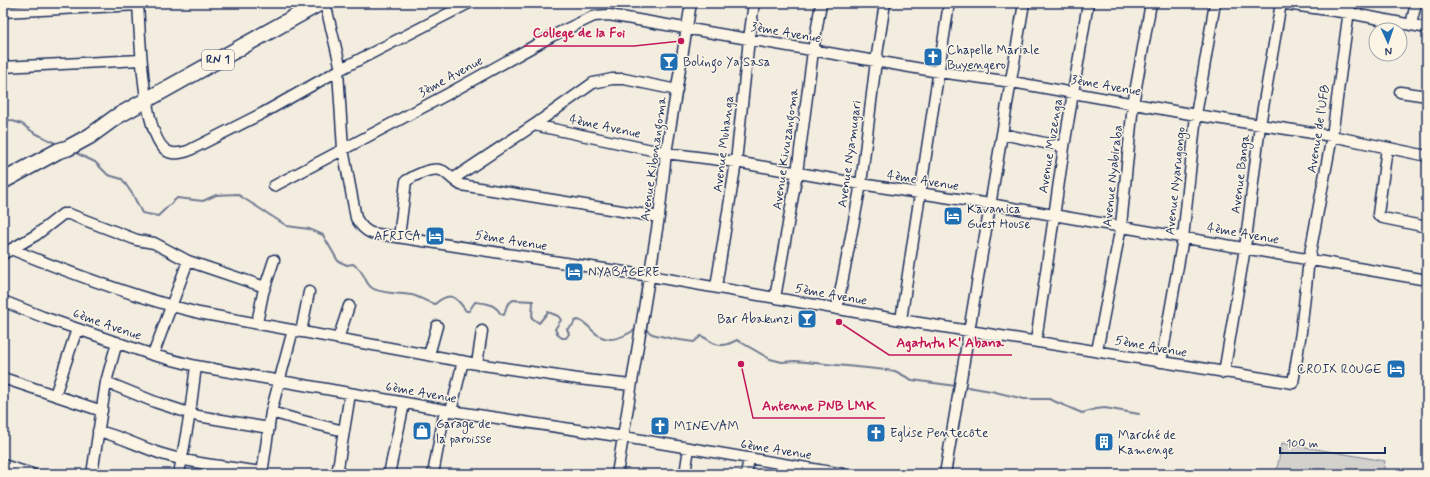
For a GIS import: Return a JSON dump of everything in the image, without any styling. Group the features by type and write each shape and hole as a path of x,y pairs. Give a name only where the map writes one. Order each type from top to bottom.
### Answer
{"highway":[{"name":"RN 1","path":"3,181 58,151 85,130 116,117 320,3"}],"street":[{"path":"325,3 340,70 343,149"},
{"path":"3,12 138,4 141,60 151,124 161,145 170,152 180,153 188,151 263,113 340,70 469,3"},
{"name":"Avenue Kibonangoma","path":"631,385 640,341 642,320 659,217 666,153 691,3"},
{"name":"Avenue Muhanga","path":"716,287 736,162 754,3"},
{"name":"Avenue Kivuzangoma","path":"774,298 797,173 813,50 821,3"},
{"name":"Avenue Nyamugari","path":"837,309 861,184 876,61 885,3"},
{"path":"901,320 949,3"},
{"path":"945,474 1012,82 1024,3"},
{"name":"Avenue Muzenga","path":"1036,341 1053,215 1088,3"},
{"name":"Avenue Nyabiraba","path":"1097,351 1121,226 1134,104 1151,3"},
{"name":"Avenue Nyarugongo","path":"1161,362 1184,238 1196,115 1215,3"},
{"path":"1280,3 1349,8 1427,28"},
{"name":"Avenue Banga","path":"1224,373 1245,248 1260,125 1280,3"},
{"path":"1411,25 1416,3"},
{"name":"Avenue de l'UFB","path":"1293,383 1301,332 1309,259 1332,136 1349,8"},
{"name":"3ème Avenue","path":"274,186 446,95 552,36 594,16 609,14 749,40 939,72 1012,82 1196,115 1332,136 1427,156"},
{"path":"3,67 141,60"},
{"path":"453,179 589,86 601,80 624,79 677,90"},
{"path":"1400,92 1427,96"},
{"name":"4ème Avenue","path":"534,125 666,153 736,162 861,184 990,204 1427,280"},
{"path":"1002,134 1064,147"},
{"path":"1387,148 1378,214 1379,216 1382,218 1427,227"},
{"name":"5ème Avenue","path":"343,149 356,218 360,225 371,233 650,276 901,320 1293,383"},
{"path":"399,237 406,181 435,169 442,170 461,184 659,217"},
{"path":"7,251 36,235 63,214 69,214 137,240 154,243 188,261 265,287"},
{"path":"7,251 172,306 199,313 477,364 578,379 631,385 617,474"},
{"path":"257,323 265,287 274,260"},
{"path":"152,355 188,261"},
{"path":"98,431 109,433 162,454 181,459 262,473 271,412 279,381 309,292"},
{"name":"6ème Avenue","path":"3,301 152,355 196,366 404,404 624,437 749,459 812,472 843,474"},
{"path":"338,339 349,306"},
{"path":"429,355 437,326"},
{"path":"55,395 77,329"},
{"path":"477,364 482,331"},
{"path":"92,474 106,382 117,342"},
{"path":"433,474 448,411 463,361"},
{"path":"179,474 190,413 196,366"},
{"path":"3,378 102,411"},
{"path":"106,382 149,400 198,416 269,428"},
{"path":"337,474 350,394"},
{"path":"389,474 404,404"},
{"path":"271,412 344,431"},
{"path":"684,474 689,448"},
{"path":"746,474 749,459"},
{"path":"3,465 32,474"}],"shaded area":[{"path":"1282,443 1385,461 1383,474 1276,474"}],"waterway":[{"path":"3,118 22,124 33,132 59,145"},
{"path":"74,152 95,162 108,175 122,179 133,195 142,213 158,216 177,198 203,201 216,195 237,194 287,226 309,229 323,235 338,261 347,265 353,264 356,266 368,285 376,290 412,295 435,304 440,300 452,297 456,299 466,311 469,311 475,302 495,307 504,315 507,305 513,300 533,301 532,318 539,323 548,312 558,316 561,320 555,329 558,335 562,338 566,338 569,334 567,329 578,320 585,323 598,335 609,339 620,337 638,329"},
{"path":"645,329 652,334 694,342 701,336 719,345 737,340 770,359 782,362 795,361 895,371 912,380 956,386"},
{"path":"962,386 1024,399 1049,399 1082,413 1105,408 1139,414"}],"place":[{"name":"College de la Foi","path":"681,41"},
{"name":"Chapelle Mariale Buyengero","path":"933,57"},
{"name":"Bolingo Ya Sasa","path":"669,62"},
{"name":"Kavanica Guest House","path":"953,216"},
{"name":"AFRICA","path":"435,236"},
{"name":"NYABAGERE","path":"574,272"},
{"name":"Bar Abakunzi","path":"807,319"},
{"name":"Agatutu K' Abana","path":"839,322"},
{"name":"Antenne PNB LMK","path":"741,364"},
{"name":"CROIX ROUGE","path":"1396,369"},
{"name":"MINEVAM","path":"660,426"},
{"name":"Garage de la paroisse","path":"422,431"},
{"name":"Eglise Pentecôte","path":"876,433"},
{"name":"Marché de Kamenge","path":"1104,442"}]}
